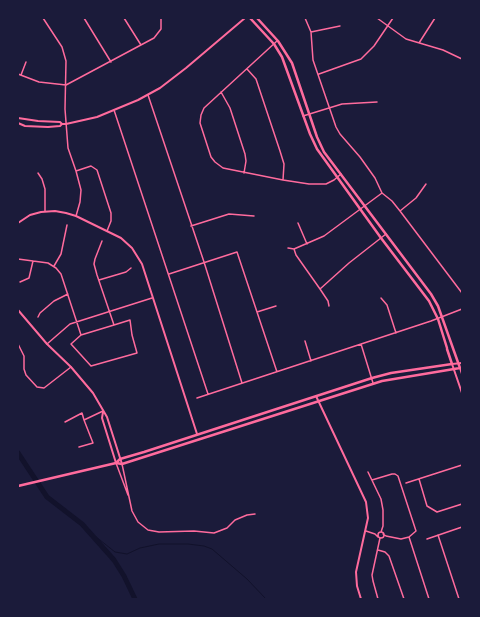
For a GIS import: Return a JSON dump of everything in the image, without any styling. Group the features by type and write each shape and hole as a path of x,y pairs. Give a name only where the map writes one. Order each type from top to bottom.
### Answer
{"main road":[{"path":"116,463 120,459 372,378 391,373 452,364 438,319 429,301 381,238 315,145 282,57 274,44 250,18"},
{"path":"18,486 116,463 122,464 373,383 394,378 461,368 443,317 432,294 324,152 317,137 292,63 278,41 257,18"},
{"path":"234,423 236,428"}],"street":[{"path":"43,18 64,53 67,64 66,124 68,148 80,182 81,194 76,216"},
{"path":"84,18 111,62"},
{"path":"124,18 141,46"},
{"path":"18,74 38,82 66,85 154,38 158,34 161,26 161,18"},
{"path":"18,118 60,122 62,124 66,124 92,118 114,110 148,95 186,68 245,18"},
{"path":"305,18 311,32 313,60 340,134 375,178 382,193 400,211 462,293"},
{"path":"377,18 387,27 406,39 443,50 462,59"},
{"path":"319,74 361,59 367,54 393,18"},
{"path":"418,43 435,18"},
{"path":"311,32 340,26"},
{"path":"278,41 205,105 200,123 211,157 223,168 317,185 328,183 341,174"},
{"path":"21,75 26,62"},
{"path":"247,69 256,79 280,151 284,164 283,180"},
{"path":"221,92 230,108 245,154 246,161 244,173"},
{"path":"148,95 204,262 242,384"},
{"path":"304,116 342,104 377,102"},
{"path":"114,110 208,394"},
{"path":"18,123 25,126 48,127 60,126 62,124"},
{"path":"76,170 91,166 98,170 111,213 111,221 107,231"},
{"path":"38,173 45,186 45,211"},
{"path":"400,211 416,198 426,184"},
{"path":"288,248 294,248 307,244 324,236 382,193"},
{"path":"18,223 30,215 45,211 55,211 76,216 125,241 138,255 197,434"},
{"path":"191,226 229,214 254,216"},
{"path":"298,224 307,244"},
{"path":"54,266 61,254 67,225"},
{"path":"320,289 348,262 386,234"},
{"path":"102,241 94,264 114,325"},
{"path":"294,248 296,255 328,301 329,306"},
{"path":"169,274 237,252 239,254 277,372"},
{"path":"18,259 48,263 54,266 61,274 81,335"},
{"path":"20,282 29,278 33,261"},
{"path":"99,280 126,272 131,268"},
{"path":"38,317 40,313 54,301 68,294"},
{"path":"48,344 70,324 152,298"},
{"path":"381,298 387,305 396,333"},
{"path":"257,312 276,306"},
{"path":"197,398 438,319 462,309"},
{"path":"18,310 71,367 92,393 107,417 122,464 132,511 142,526 155,532 194,531 214,534 227,528 235,520 255,514"},
{"path":"130,320 137,353 91,366 71,344 81,335 114,325 130,320"},
{"path":"305,341 311,361"},
{"path":"18,344 24,356 24,369 26,375 37,388 44,388 71,367"},
{"path":"361,344 373,383"},
{"path":"460,363 452,364 462,393"},
{"path":"461,368 462,374"},
{"path":"316,396 366,502 368,518 356,572 357,586 361,599"},
{"path":"84,420 103,411"},
{"path":"103,411 102,418 116,463 129,497"},
{"path":"65,422 82,413 93,443 79,448"},
{"path":"406,483 462,465"},
{"path":"368,472 381,499 383,510 381,533 372,575 378,599"},
{"path":"372,480 392,474 396,474 398,476 416,531 409,537 401,539 386,536 381,533 374,534"},
{"path":"419,479 427,506 437,512 462,504"},
{"path":"427,539 462,527"},
{"path":"366,531 380,537 386,536"},
{"path":"380,537 381,533"},
{"path":"438,535 459,599"},
{"path":"409,537 428,599"},
{"path":"378,550 385,552 389,556 404,599"}],"waterway":[{"path":"18,453 47,497 82,524 114,560 124,576 135,599"},
{"path":"85,528 115,552 127,554 140,548 159,544 188,544 204,546 212,549 247,579 266,599"}]}
